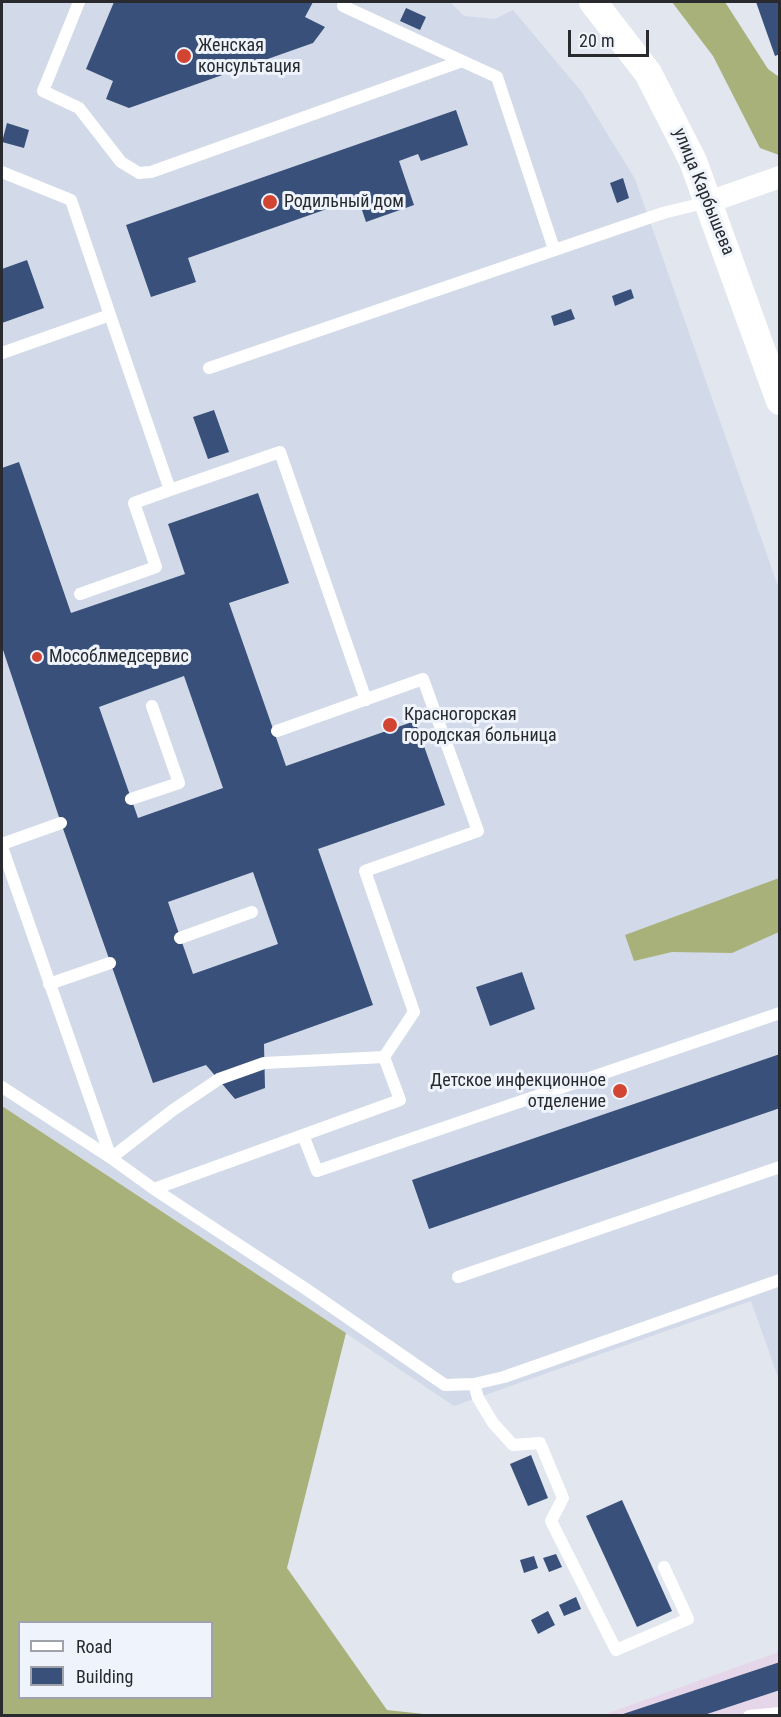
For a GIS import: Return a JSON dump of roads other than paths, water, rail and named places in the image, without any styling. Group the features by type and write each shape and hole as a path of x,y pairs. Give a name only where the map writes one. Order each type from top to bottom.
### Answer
{"street":[{"name":"улица Карбышева","path":"593,2 648,73 693,161 780,401"},
{"path":"709,202 780,177"}],"lane":[{"path":"79,2 43,91 80,108 122,162 139,172 151,172 462,61"},
{"path":"343,6 497,77 554,249"},
{"path":"2,172 71,200 170,490"},
{"path":"209,368 554,249 663,213 709,202"},
{"path":"2,353 110,315"},
{"path":"80,594 156,567 134,503 280,452 366,699"},
{"path":"277,731 423,679 478,831 365,871 414,1012 384,1057"},
{"path":"131,799 179,783 152,706"},
{"path":"61,823 2,845 111,1158"},
{"path":"180,938 252,912"},
{"path":"49,984 110,963"},
{"path":"303,1136 316,1171 780,1013"},
{"path":"154,1189 400,1100 384,1057"},
{"path":"111,1158 173,1110 219,1079 264,1063 384,1057"},
{"path":"2,1087 306,1289 445,1385 474,1384 504,1377 780,1280"},
{"path":"458,1277 780,1167"},
{"path":"474,1384 478,1398 493,1423 513,1445 540,1443 563,1498 551,1521 616,1650 688,1619 664,1567"},
{"path":"749,1716 780,1713"}],"place":[{"name":"Женская консультация","path":"184,56"},
{"name":"Родильный дом","path":"270,202"},
{"name":"Мособлмедсервис","path":"37,657"},
{"name":"Красногорская городская больница","path":"390,725"},
{"name":"Детское инфекционное отделение","path":"620,1091"}]}
